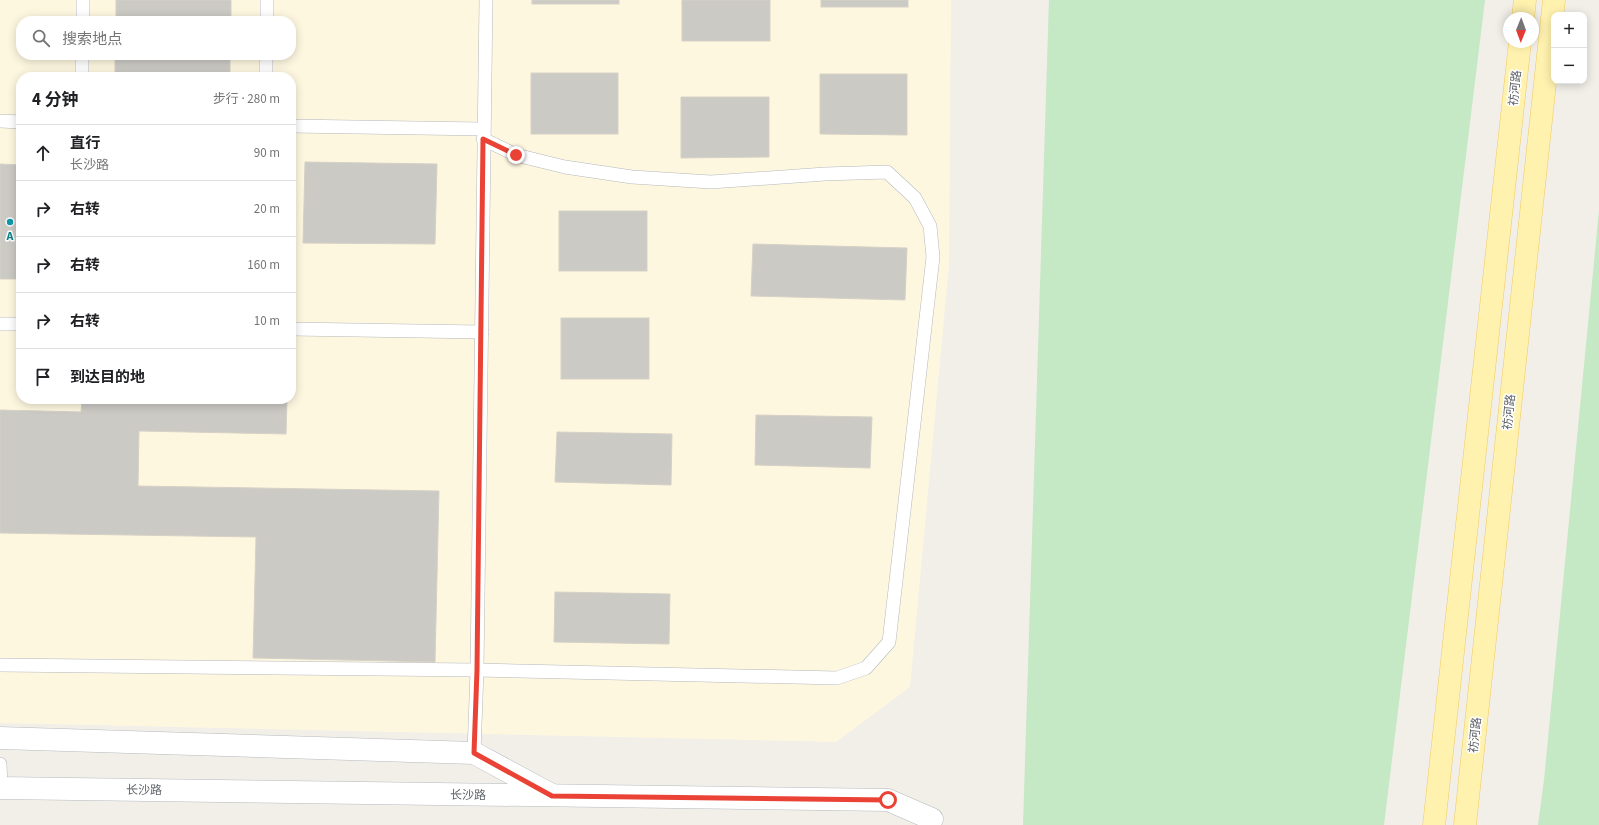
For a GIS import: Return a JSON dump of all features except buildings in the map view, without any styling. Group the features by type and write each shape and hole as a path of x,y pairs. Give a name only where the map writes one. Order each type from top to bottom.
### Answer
{"main road":[{"path":"1524,12 1525,0"},
{"name":"祊河路","path":"1465,825 1554,0"},
{"name":"祊河路","path":"1434,825 1519,48"},
{"path":"0,738 474,753 552,796"},
{"name":"长沙路","path":"0,788 888,800 932,823"}],"lane":[{"path":"83,0 83,16"},
{"path":"267,0 267,16"},
{"path":"474,753 477,670 486,0"},
{"path":"82,60 82,72"},
{"path":"266,60 266,72"},
{"path":"0,121 16,122"},
{"path":"0,665 477,670 837,678 866,668 889,642 933,257 930,226 915,198 887,172 825,174 711,182 632,177 565,167 516,155 483,134 296,126"},
{"path":"0,324 16,324"},
{"path":"296,329 482,332"},
{"path":"0,764 0,788"}],"shaded area":[{"path":"0,0 951,0 949,264 910,687 836,742 0,723"}],"green space":[{"path":"1049,0 1485,0 1384,825 1023,825"},
{"path":"1599,210 1599,825 1538,825 1544,780"}],"place":[{"name":"A","path":"10,222"}],"route":[{"path":"516,155 483,139 482,332 477,670 474,753 552,796 888,800"}]}
